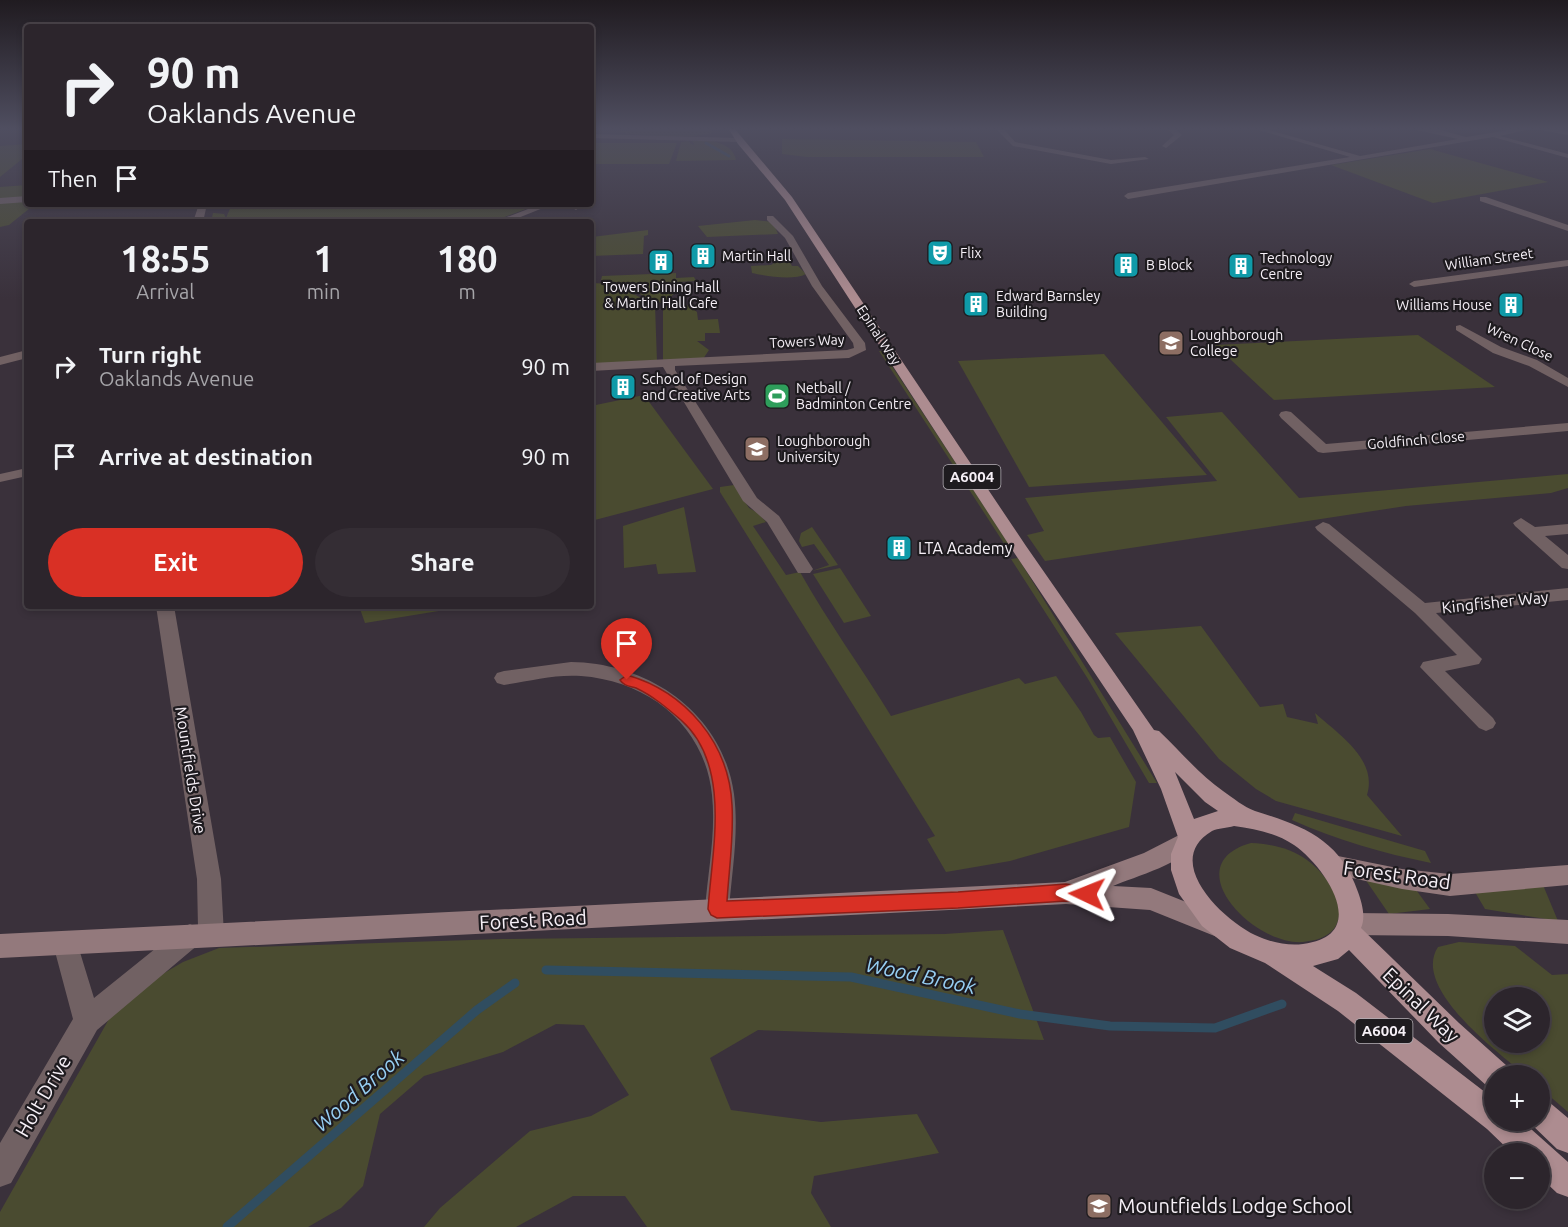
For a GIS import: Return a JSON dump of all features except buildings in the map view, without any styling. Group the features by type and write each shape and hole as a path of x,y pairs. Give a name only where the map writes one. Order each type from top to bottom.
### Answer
{"main road":[{"name":"Epinal Way","path":"778,185 797,210 1019,548 1142,727 1172,789 1187,840"},
{"name":"Epinal Way","path":"1142,727 1213,796 1248,818"},
{"name":"A6004","path":"1269,953 1289,957 1319,954 1341,942 1350,928 1349,891 1333,865 1304,839 1276,825 1234,817 1205,824 1187,840 1181,861 1185,881 1198,906 1218,926 1238,940 1269,953 1347,1002 1484,1109"},
{"name":"Epinal Way","path":"1350,928 1374,960 1485,1065"},
{"path":"1550,1122 1568,1138"},
{"path":"1510,1131 1524,1143"},
{"path":"1550,1166 1568,1182"}],"street":[{"path":"1171,190 1199,185"},
{"path":"0,201 24,199"},
{"path":"1482,199 1568,228"},
{"path":"507,219 541,207"},
{"name":"Towers Way","path":"594,367 849,354 860,350 859,343 818,288 785,233 770,218"},
{"name":"William Street","path":"1414,284 1568,263"},
{"name":"Wren Close","path":"1460,328 1497,350 1533,363 1568,383"},
{"path":"0,361 24,355"},
{"path":"669,363 669,370 751,501 773,519 804,568"},
{"name":"Goldfinch Close","path":"1286,416 1323,449 1565,430"},
{"path":"0,478 24,473"},
{"name":"Kingfisher Way","path":"1323,527 1421,609 1472,660 1430,668 1486,723"},
{"path":"1568,529 1527,527 1568,564"},
{"name":"Kingfisher Way","path":"1421,609 1568,594"},
{"name":"Mountfields Drive","path":"165,609 209,879 200,935"},
{"path":"504,678 581,669 612,674 659,695 691,721 706,739 718,771 724,804 717,909"},
{"name":"Forest Road","path":"1066,892 1152,860 1187,840"},
{"name":"Forest Road","path":"1333,865 1402,879 1450,885 1568,875"},
{"name":"Forest Road","path":"0,946 717,909 958,900 1066,892 1151,899 1218,926"},
{"path":"1350,928 1448,925 1568,932"},
{"name":"Holt Drive","path":"0,1172 87,1021 200,935"},
{"path":"66,944 87,1021"}],"green space":[{"path":"24,185 24,207 31,207 9,225 0,227 0,187"},
{"path":"1385,185 1530,185 1433,203"},
{"path":"231,207 531,207 499,219 212,219 213,213 224,214 226,218"},
{"path":"755,220 773,222 778,234 707,237 698,226"},
{"path":"648,230 648,235 644,236 643,254 594,256 594,237"},
{"path":"786,255 792,266 798,266 806,274 787,278 752,273 751,266 771,265"},
{"path":"676,273 676,278 694,277 696,281 678,282 677,293 672,295 672,304 654,301 620,284 601,280 602,276"},
{"path":"594,283 614,284 655,305 657,362 594,364"},
{"path":"693,305 698,320 718,319 720,333 705,333 705,341 697,341 709,350 703,359 663,361 663,306"},
{"path":"1418,335 1495,387 1274,400 1215,345"},
{"path":"879,351 882,351 1011,547 1007,548"},
{"path":"1104,354 1207,475 1029,487 958,361"},
{"path":"644,395 713,489 594,520 594,405"},
{"path":"1222,412 1299,498 1568,474 1568,488 1551,493 1406,506 1045,561 1027,535 1044,531 1025,498 1217,481 1166,417"},
{"path":"734,485 749,508 758,513 766,522 753,526 786,575 800,572 891,716 1019,678 1025,684 1056,676 1094,735 1098,738 1110,737 1136,782 1129,827 1010,861 946,872 927,839 935,836 720,492 720,487"},
{"path":"684,507 696,572 658,574 656,564 624,568 623,526"},
{"path":"812,527 838,565 812,571 829,565 814,544 802,547 799,541 801,533"},
{"path":"1018,558 1157,783 1149,783 1088,679 1011,559"},
{"path":"840,568 871,616 844,623 813,574"},
{"path":"360,609 451,609 365,623"},
{"path":"1201,626 1260,707 1283,704 1287,717 1318,724 1315,713 1354,748 1367,770 1369,782 1367,795 1402,836 1276,801 1256,789 1219,759 1115,633"},
{"path":"1295,813 1425,851 1431,863 1377,850 1326,834 1292,820"},
{"path":"1251,843 1287,850 1301,856 1318,870 1328,882 1339,908 1338,920 1333,930 1321,938 1303,942 1283,940 1263,931 1245,918 1230,902 1221,885 1220,868 1229,853"},
{"path":"1365,879 1414,887 1430,909 1389,914"},
{"path":"1543,885 1558,921 1485,909 1472,887"},
{"path":"1003,930 1044,1040 758,1030 710,1058 731,1110 821,1122 917,1114 939,1153 814,1176 811,1193 831,1227 647,1227 625,1196 573,1196 516,1227 424,1227 440,1208 530,1131 591,1116 629,1095 584,1025 556,1024 503,1052 424,1076 380,1114 363,1186 341,1208 308,1227 0,1227 0,1212 109,1019 149,982 183,962 219,948 502,939 945,934"},
{"path":"1459,942 1515,946 1552,975 1568,974 1568,1112 1550,1096 1550,1065 1512,1065 1498,1053 1550,1053 1550,987 1484,987 1484,1040 1461,1018 1447,999 1436,981 1433,963 1438,947"}],"waterway":[{"name":"Wood Brook","path":"546,970 851,977 1020,1014 1110,1026 1215,1028 1282,1004"},
{"name":"Wood Brook","path":"227,1227 477,1010 515,983"}],"place":[{"name":"Flix","path":"940,253"},
{"name":"Martin Hall","path":"703,256"},
{"name":"Towers Dining Hall & Martin Hall Cafe","path":"661,262"},
{"name":"B Block","path":"1126,265"},
{"name":"Technology Centre","path":"1241,266"},
{"name":"Edward Barnsley Building","path":"976,304"},
{"name":"Williams House","path":"1511,305"},
{"name":"Loughborough College","path":"1171,343"},
{"name":"School of Design and Creative Arts","path":"623,387"},
{"name":"Netball / Badminton Centre","path":"777,396"},
{"name":"Loughborough University","path":"757,449"},
{"name":"LTA Academy","path":"899,548"},
{"name":"Mountfields Lodge School","path":"1099,1206"}],"route":[{"path":"627,680 666,699 691,721 706,739 718,771 724,804 717,909 958,900 1066,892 1087,894"}]}
